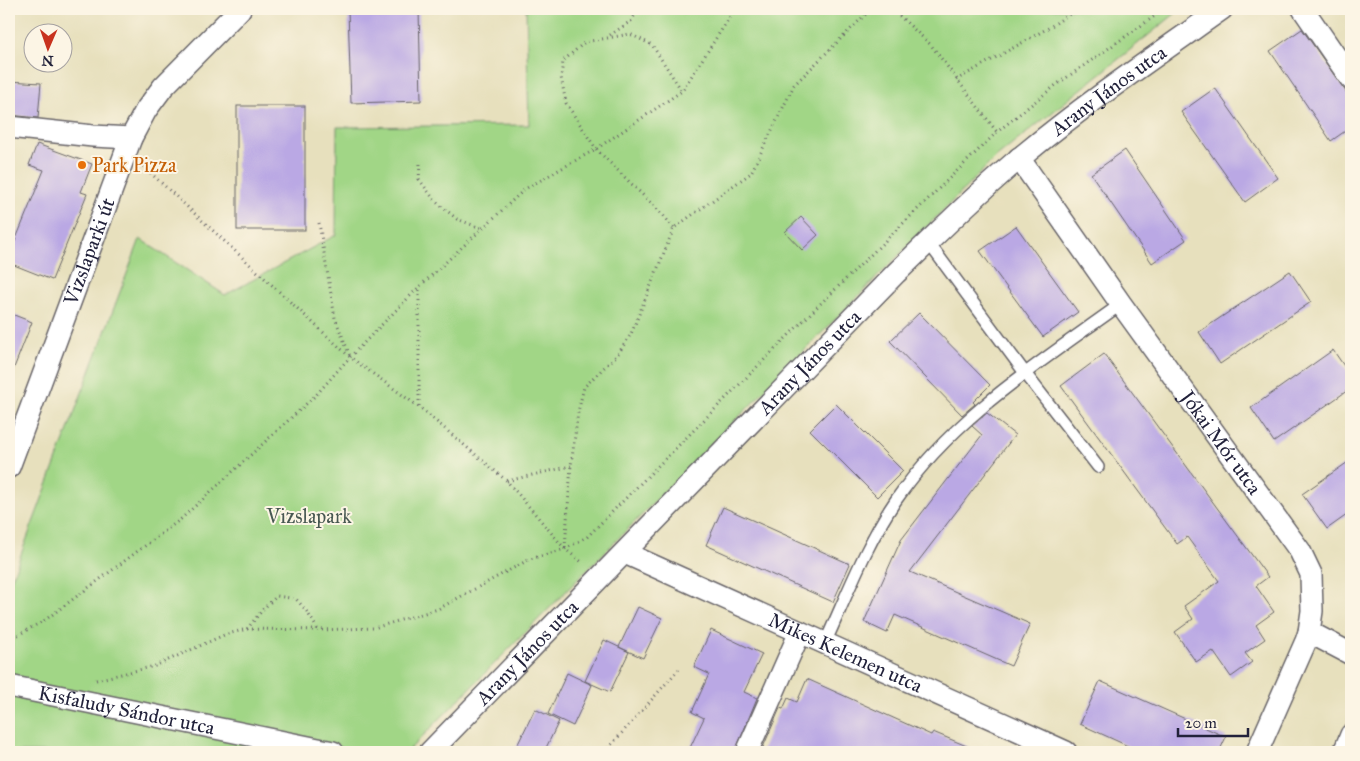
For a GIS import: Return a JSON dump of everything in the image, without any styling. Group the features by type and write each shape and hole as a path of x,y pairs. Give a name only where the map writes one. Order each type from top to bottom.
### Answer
{"street":[{"name":"Vizslaparki út","path":"9,467 129,144 146,110 162,87 240,9"},
{"name":"Arany János utca","path":"430,752 928,242 1019,158 1086,104 1222,9"},
{"path":"1303,9 1351,79"},
{"path":"9,127 93,136 129,144"},
{"name":"Jókai Mór utca","path":"1019,158 1121,304 1300,551 1311,574 1312,611 1306,641 1257,752"},
{"name":"Mikes Kelemen utca","path":"625,553 1066,752"},
{"path":"747,752 800,632"},
{"path":"1308,632 1351,654"},
{"name":"Kisfaludy Sándor utca","path":"9,686 333,752"},
{"path":"1344,752 1351,735"}],"lane":[{"path":"928,242 1098,468"},
{"path":"825,643 865,555 896,500 939,446 1004,388 1121,304"}],"path":[{"path":"608,37 631,21 640,9"},
{"path":"9,640 45,620 181,519 316,395 350,357 419,287 525,189 596,149 682,91 735,9"},
{"path":"564,549 571,466 578,412 584,387 618,354 631,334 674,228 751,173 794,85 871,9"},
{"path":"892,9 931,45 997,132"},
{"path":"956,80 1050,28 1077,9"},
{"path":"95,680 155,666 224,635 247,629 319,630 374,628 438,609 530,559 564,549 587,537 813,311 997,132 1056,85 1165,9"},
{"path":"674,228 596,149 566,102 561,77 563,61 586,42 630,34 652,45 682,91"},
{"path":"129,144 350,357 419,406 507,481 564,549"},
{"path":"420,164 419,179 435,201 457,219 483,229"},
{"path":"319,223 335,318 350,357"},
{"path":"419,287 419,406"},
{"path":"507,481 571,466"},
{"path":"247,629 264,608 277,596 296,599 319,630"},
{"path":"605,752 678,668"}],"green space":[{"name":"Vizslapark","path":"526,9 1181,9 993,160 407,752 9,752 9,586 140,239 225,295 336,235 337,127 529,125"}],"building":[{"path":"348,9 419,9 421,101 351,103"},
{"path":"1302,29 1351,99 1351,127 1331,141 1270,51"},
{"path":"9,81 41,83 38,118 9,115"},
{"path":"1215,88 1278,178 1245,202 1181,112"},
{"path":"237,106 305,106 305,230 237,230"},
{"path":"37,144 92,164 81,192 87,194 52,280 9,263 9,256 44,170 29,165"},
{"path":"1125,150 1186,240 1152,263 1091,174"},
{"path":"801,217 818,235 802,250 785,232"},
{"path":"1016,226 1078,312 1043,337 980,251"},
{"path":"1290,271 1311,302 1220,364 1199,332"},
{"path":"9,313 32,322 10,378 9,378"},
{"path":"919,313 990,385 973,402 975,404 962,415 890,341"},
{"path":"1333,350 1351,376 1351,388 1274,442 1251,408"},
{"path":"1104,354 1268,577 1256,586 1274,612 1256,625 1265,639 1245,653 1252,662 1231,677 1213,651 1196,662 1175,632 1193,619 1184,606 1219,581 1187,537 1177,544 1061,386"},
{"path":"836,404 903,471 877,497 810,430"},
{"path":"987,413 1015,435 910,572 1030,624 1011,666 895,615 887,633 864,622 901,540 982,435 972,426"},
{"path":"1351,460 1351,512 1327,529 1302,494"},
{"path":"723,507 850,564 833,602 706,545"},
{"path":"638,607 662,618 643,658 619,647"},
{"path":"711,630 762,654 744,692 757,698 735,752 688,752 704,718 692,712 709,674 694,667"},
{"path":"604,640 629,652 610,692 585,681"},
{"path":"567,673 592,685 573,726 548,714"},
{"path":"807,679 931,735 933,732 981,752 761,752 780,708 783,709 788,698 797,702"},
{"path":"1100,681 1226,737 1219,752 1141,752 1080,724"},
{"path":"535,709 559,721 544,752 514,752"}],"place":[{"name":"Park Pizza","path":"82,165"}]}
